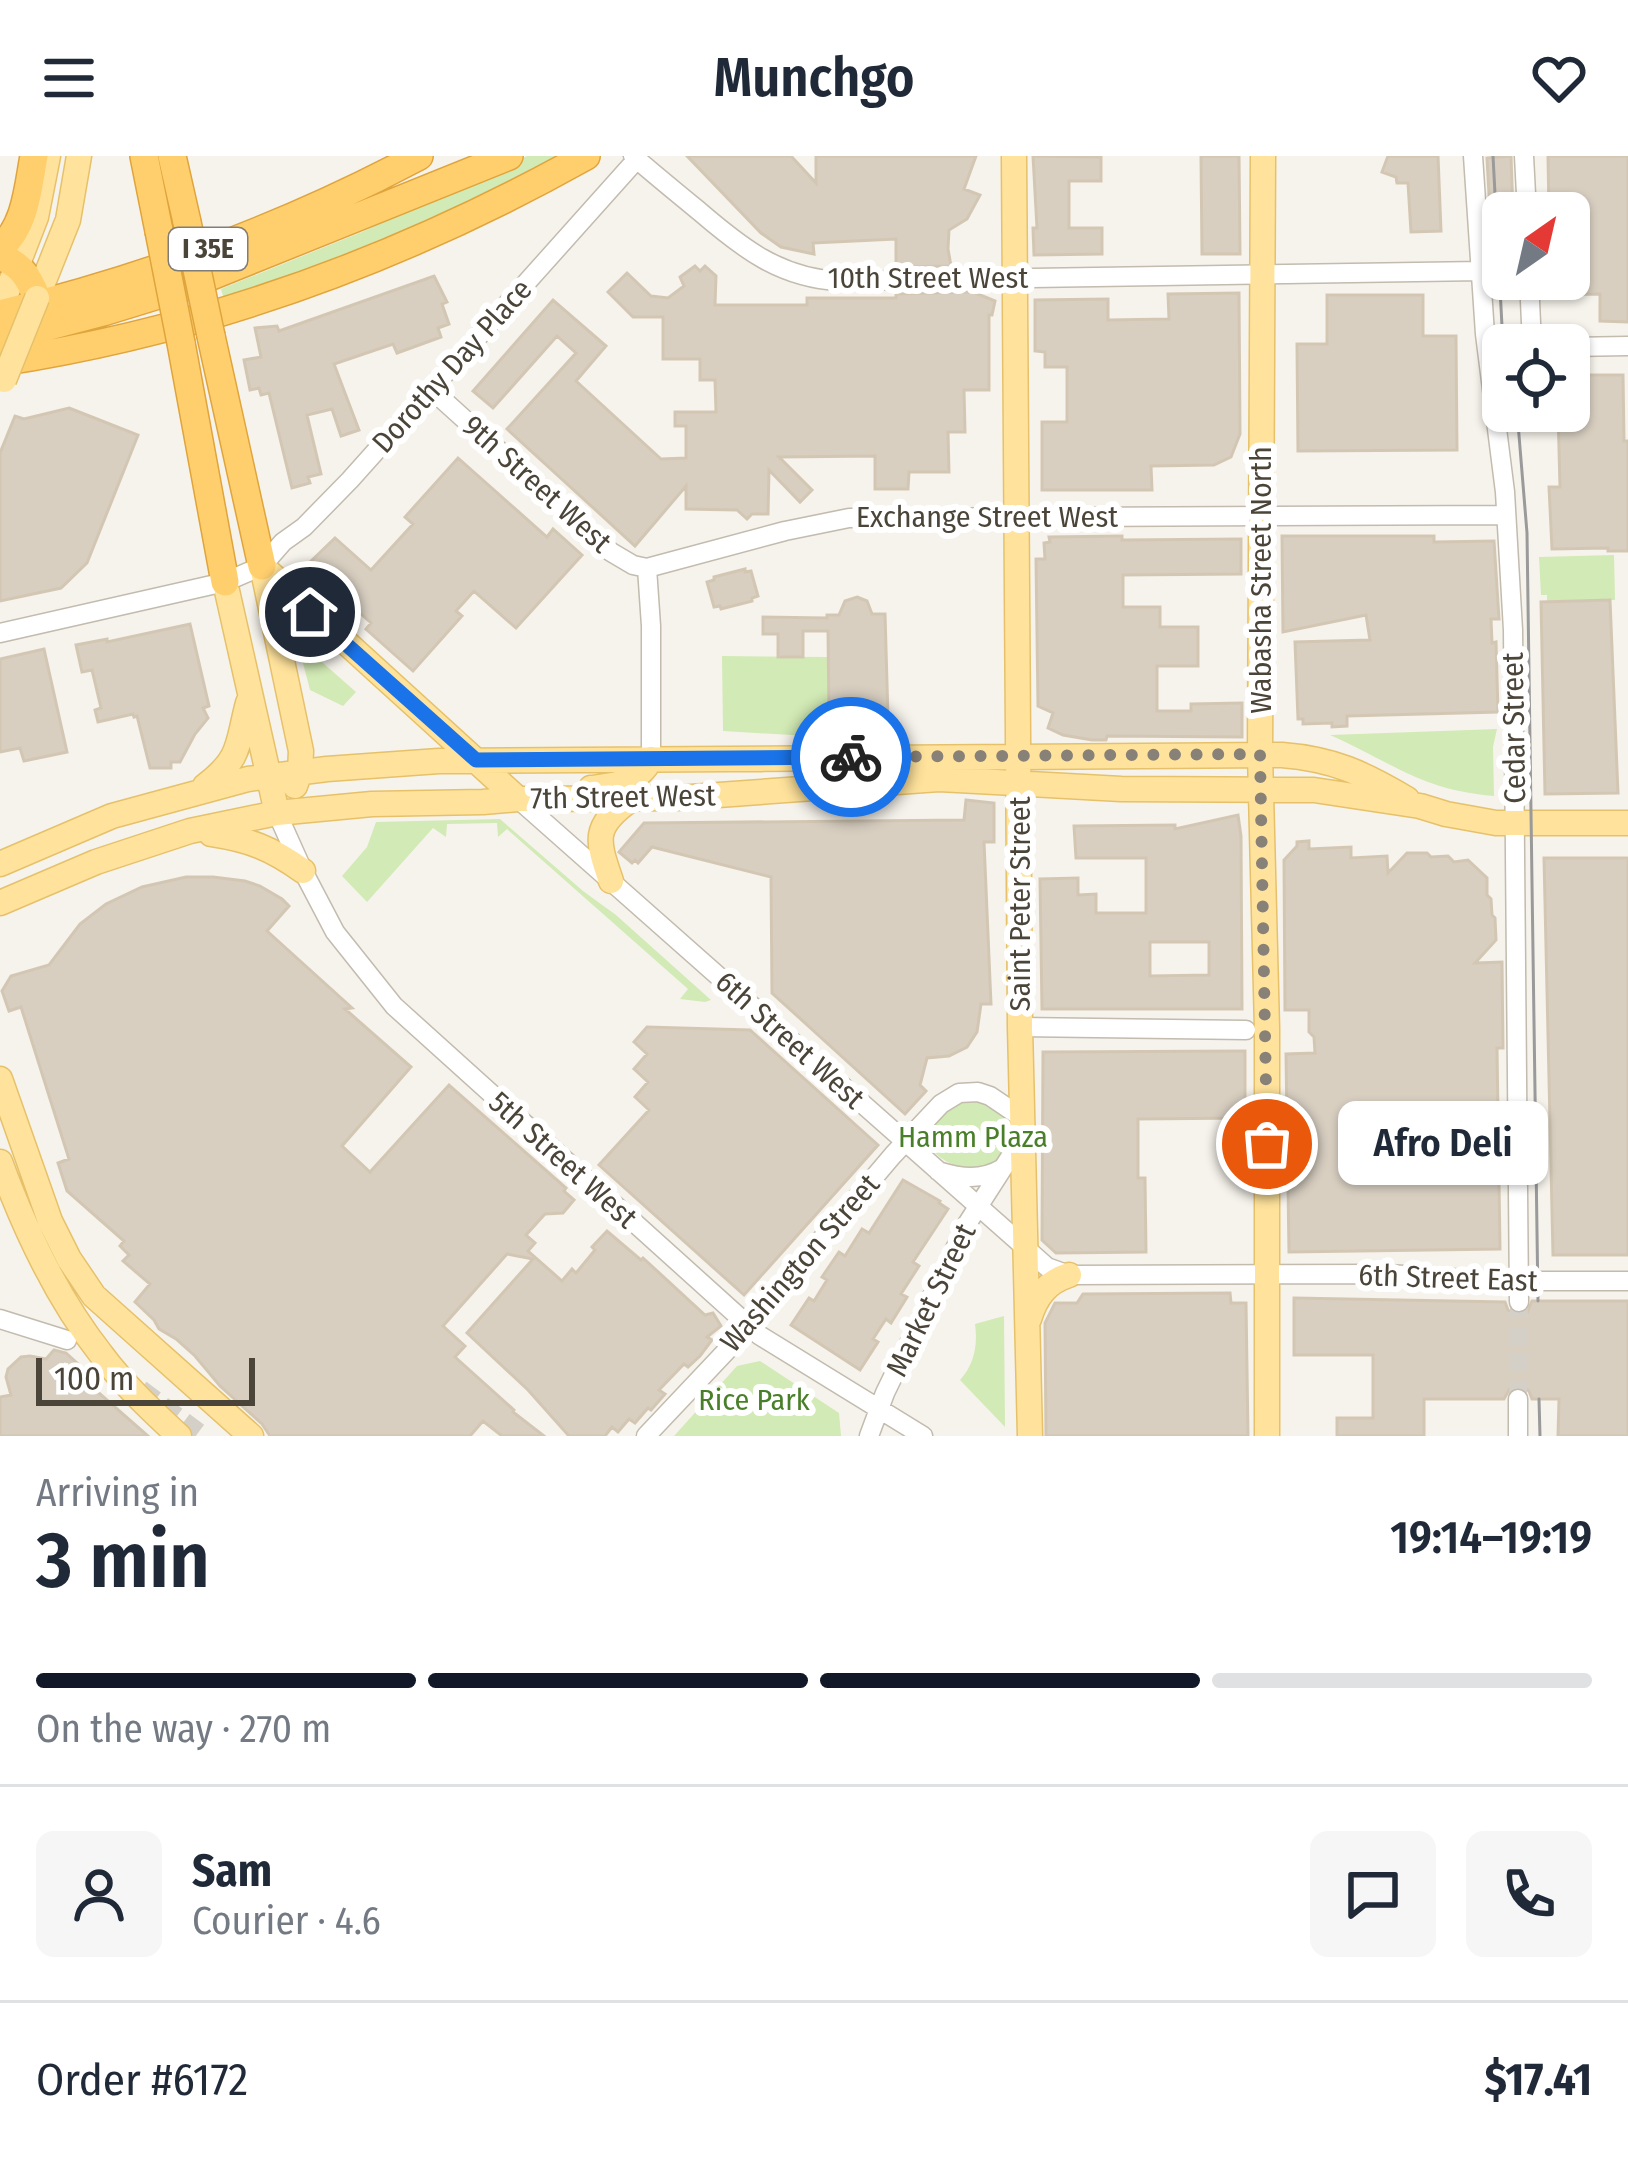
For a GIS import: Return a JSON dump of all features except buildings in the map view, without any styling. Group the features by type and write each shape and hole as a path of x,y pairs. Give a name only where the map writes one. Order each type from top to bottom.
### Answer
{"highway":[{"path":"34,156 20,222 11,239 12,262 37,298"},
{"path":"144,156 212,336 262,566"},
{"path":"172,156 182,343 225,582"},
{"name":"I 35E","path":"0,339 184,287 366,214 480,156"},
{"path":"366,214 509,156"},
{"path":"2,378 291,291 420,239 586,156"},
{"name":"I 35E","path":"0,312 101,286 199,253 415,158"}],"main road":[{"path":"0,312 12,262 36,217 48,156"},
{"path":"2,378 68,220 79,156"},
{"name":"Saint Peter Street","path":"1014,156 1021,1128 1030,1436"},
{"name":"Wabasha Street North","path":"1263,156 1260,789 1267,1049 1268,1436"},
{"path":"262,566 301,751 291,798 277,813"},
{"name":"6th Street West","path":"262,566 518,799"},
{"path":"225,582 277,813"},
{"path":"194,794 224,772 236,754 250,695"},
{"name":"7th Street West","path":"0,902 96,862 190,831 277,813 372,804 630,800 1260,754 1342,765 1420,806"},
{"path":"548,801 589,788 619,785 636,778 651,759"},
{"name":"7th Street West","path":"7,858 112,816 269,776 476,760 651,759 1020,770 1121,789 1313,790 1420,806"},
{"path":"611,881 600,849 601,831 611,814 630,800"},
{"path":"1420,806 1477,820 1628,824"},
{"path":"190,831 254,842 303,872"},
{"path":"0,1079 50,1221 94,1297 250,1436"},
{"path":"0,1162 25,1225 74,1315 102,1357 179,1436"},
{"path":"1027,1328 1045,1288 1070,1274"}],"street":[{"name":"Cedar Street","path":"1472,156 1480,271 1490,324"},
{"path":"1524,156 1526,192"},
{"name":"10th Street West","path":"635,158 761,260 785,271 832,281 1480,271"},
{"name":"Dorothy Day Place","path":"0,633 225,582 262,566 350,481 635,158"},
{"path":"1590,346 1628,346"},
{"name":"9th Street West","path":"432,390 611,553 647,568"},
{"name":"Cedar Street","path":"1501,432 1513,630 1518,1291"},
{"name":"Exchange Street West","path":"647,568 849,518 1506,515"},
{"path":"647,568 652,626 651,759"},
{"name":"6th Street West","path":"518,799 1047,1268 1070,1274 1267,1274"},
{"name":"5th Street West","path":"277,813 335,932 394,1006 748,1325 922,1436"},
{"path":"1020,1027 1246,1030"},
{"path":"904,1144 940,1104 959,1093 985,1094 1021,1128"},
{"name":"Market Street","path":"869,1436 884,1393 1021,1128"},
{"name":"Washington Street","path":"646,1436 904,1144"},
{"name":"Market Street","path":"933,1169 967,1178 1003,1168"},
{"name":"6th Street East","path":"1267,1274 1388,1274 1518,1291 1628,1281"},
{"path":"0,1319 67,1340"},
{"path":"1518,1399 1518,1436"}],"green space":[{"path":"527,156 564,156 418,231 225,303 221,289 362,232"},
{"path":"1614,555 1615,600 1547,601 1547,595 1541,595 1539,557"},
{"path":"297,640 356,692 343,706 310,690"},
{"path":"722,656 828,657 829,718 841,738 723,731"},
{"path":"1497,729 1494,796 1446,788 1408,774 1330,735"},
{"path":"500,819 711,1000 680,999 688,989 507,829 498,837 497,823 447,824 446,837 433,828 367,902 342,876 367,847 376,822"},
{"name":"Hamm Plaza","path":"978,1098 1003,1115 1010,1132 1002,1155 981,1172 947,1161 922,1135 952,1105"},
{"path":"1004,1316 1005,1427 960,1380 974,1354 975,1324"},
{"name":"Rice Park","path":"760,1361 839,1413 841,1436 674,1436 737,1366"}],"tunnel":[{"path":"1518,1399 1519,1302"},
{"path":"141,1389 204,1436"}],"tram line":[{"path":"1493,156 1502,324"},
{"path":"1519,432 1527,533 1538,1301"},
{"path":"1539,1399 1540,1436"}],"way so far":[{"path":"851,757 1260,754 1267,1144"}],"place":[{"name":"Afro Deli","path":"1267,1144"}],"route":[{"path":"310,612 476,760 851,757"}]}
